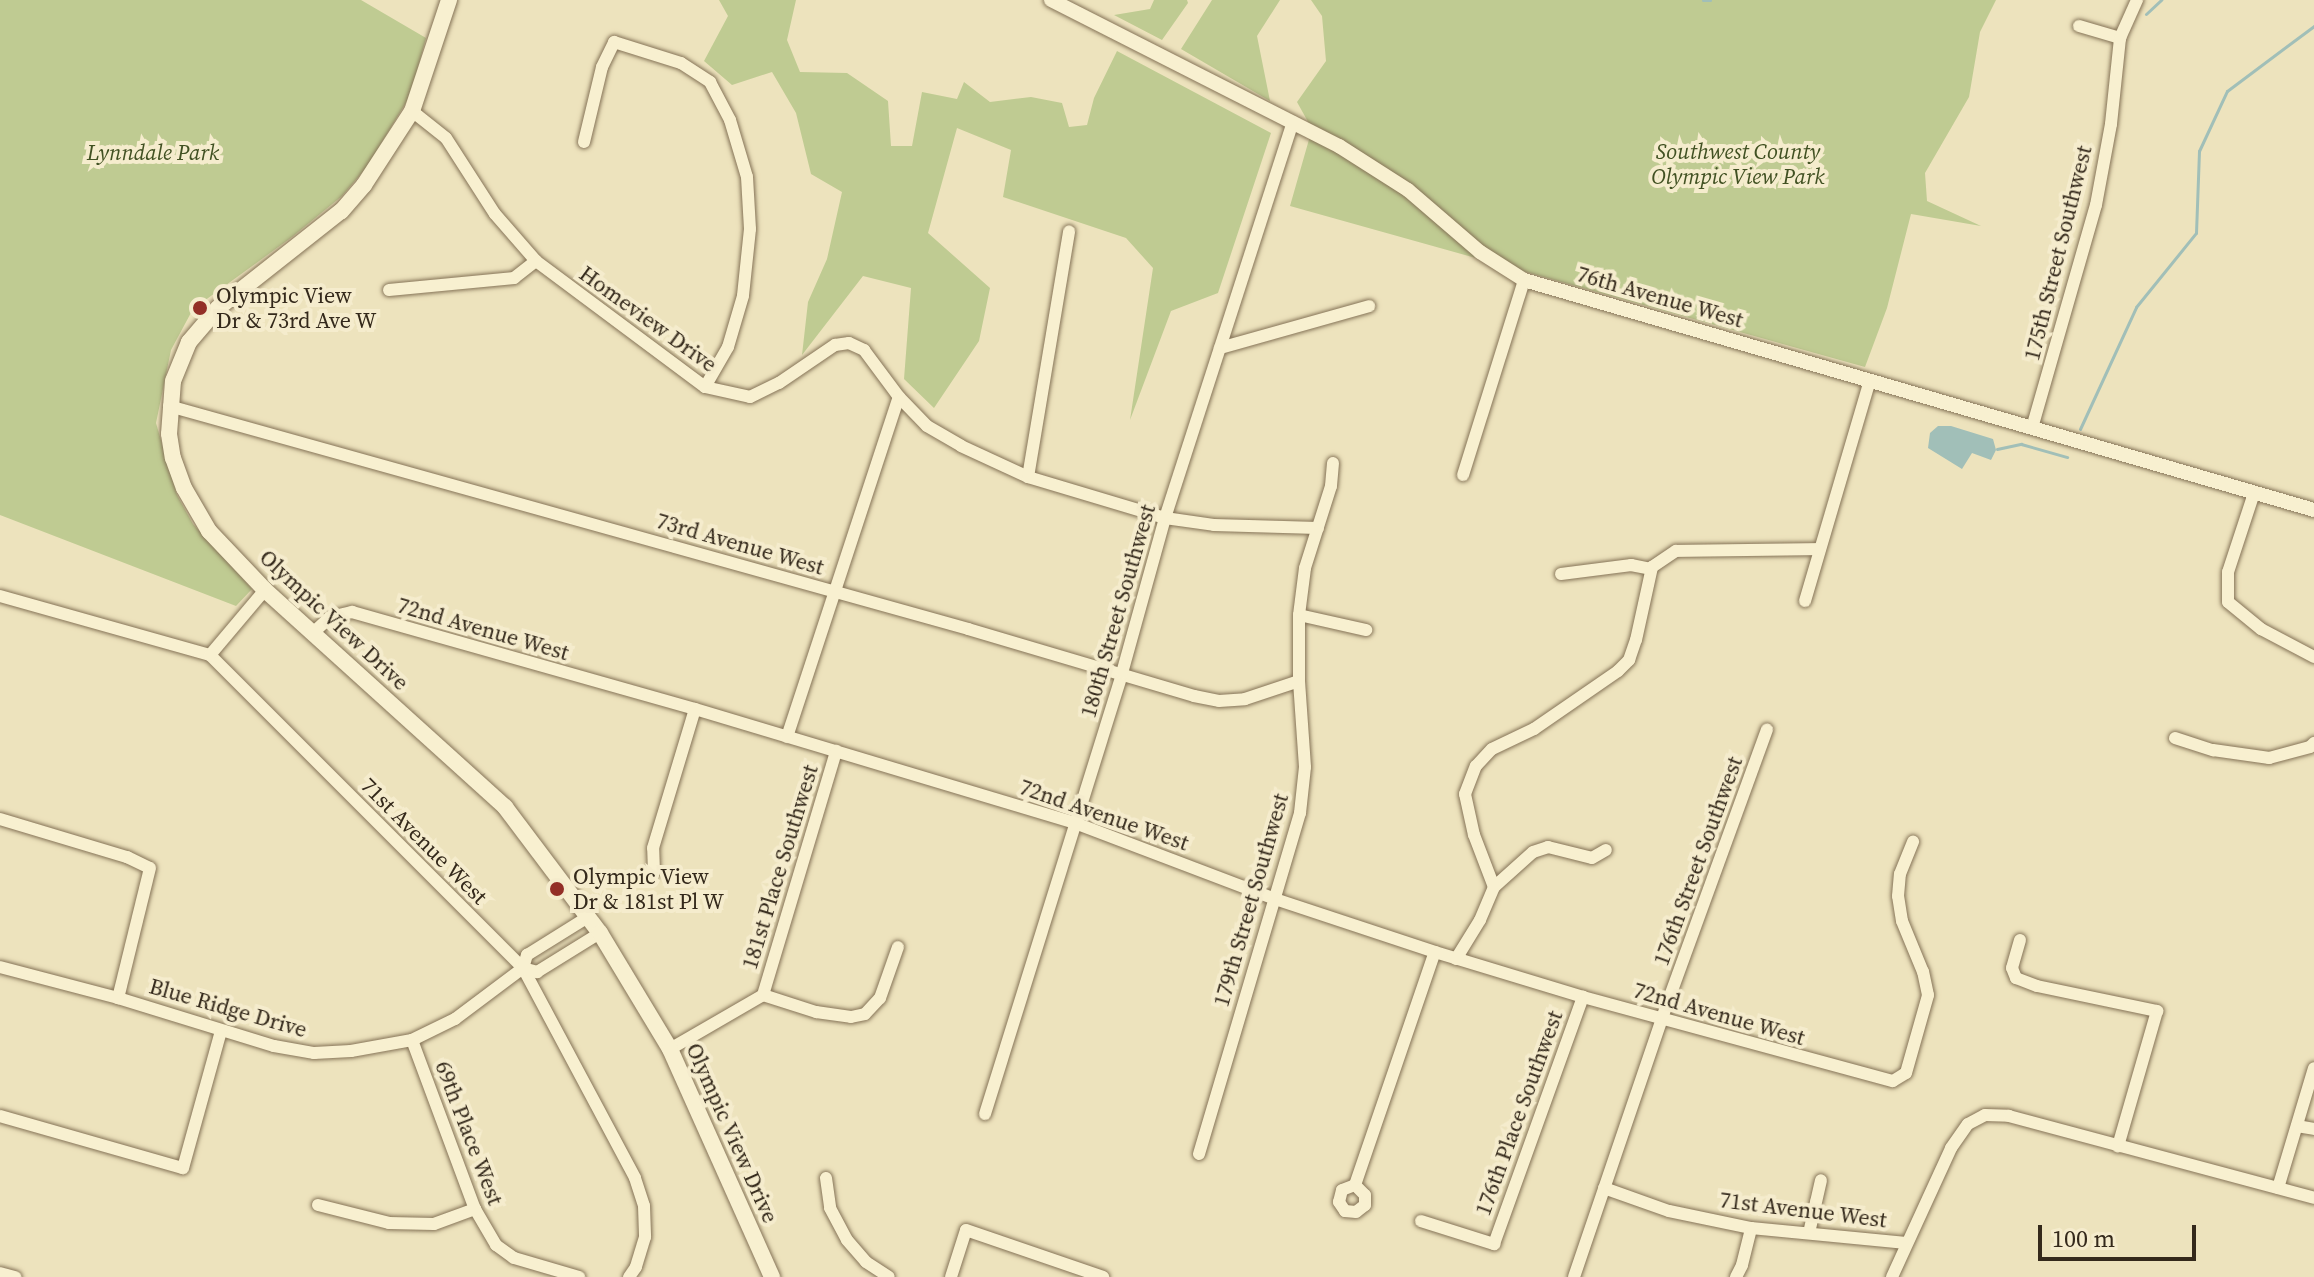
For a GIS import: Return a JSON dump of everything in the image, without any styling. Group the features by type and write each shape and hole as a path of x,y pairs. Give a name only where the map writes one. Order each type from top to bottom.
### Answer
{"main road":[{"name":"Olympic View Drive","path":"449,0 412,111 383,160 341,211 245,285 201,327 179,361 169,406 173,458 184,488 209,531 265,590 505,807 600,933 670,1049 772,1277"}],"street":[{"name":"76th Avenue West","path":"1051,0 1293,122 1408,190 1480,252 1524,280 2314,510"},
{"name":"175th Street Southwest","path":"2032,428 2096,205 2111,124 2120,38 2137,0"},
{"path":"2079,26 2120,38"},
{"path":"584,142 602,67 614,42 681,63 710,82 730,120 747,177 750,229 743,296 728,347 705,387"},
{"name":"Homeview Drive","path":"412,111 446,138 495,214 536,261 705,387 750,397 779,383 835,345 849,343 864,350 899,397"},
{"name":"180th Street Southwest","path":"985,1114 1122,673 1165,518 1293,122"},
{"path":"1028,477 1069,231"},
{"path":"389,290 514,278 536,261"},
{"path":"1463,475 1524,280"},
{"path":"1220,348 1369,306"},
{"path":"1805,601 1870,380"},
{"path":"787,737 899,397 927,426 961,446 1028,477 1165,518 1214,525 1318,528"},
{"name":"73rd Avenue West","path":"169,406 1219,701 1245,699 1299,681"},
{"name":"179th Street Southwest","path":"1199,1154 1300,813 1305,767 1299,681 1299,615 1305,568 1331,486 1333,463"},
{"path":"2254,493 2228,572 2228,602 2261,629 2314,657"},
{"path":"1494,887 1474,835 1465,794 1476,766 1492,749 1534,729 1618,671 1629,660 1651,569 1676,551 1819,549"},
{"path":"1561,574 1631,565 1651,569"},
{"path":"210,655 265,590"},
{"name":"71st Avenue West","path":"0,596 210,655 523,968 644,1206 645,1237 636,1267 629,1277"},
{"name":"72nd Avenue West","path":"314,632 330,617 352,612 695,709 1075,823 1275,899 1456,959 1881,1080 1893,1081 1906,1073 1928,995 1923,972 1902,921 1898,896 1900,874 1913,841"},
{"path":"1299,615 1366,630"},
{"path":"654,872 653,848 695,709"},
{"name":"176th Street Southwest","path":"1574,1277 1662,1018 1767,730"},
{"path":"2175,738 2213,750 2269,758 2310,747 2314,743"},
{"name":"181st Place Southwest","path":"763,995 836,751"},
{"path":"0,819 127,857 150,868 118,998"},
{"path":"1456,959 1480,920 1494,887 1533,852 1548,847 1592,858 1606,850"},
{"name":"Blue Ridge Drive","path":"0,967 118,998 221,1031 314,1053 351,1051 412,1040 455,1019 523,968 527,955 588,917"},
{"name":"Blue Ridge Drive","path":"523,968 537,972 600,933"},
{"path":"2020,940 2012,968 2016,978 2037,986 2157,1011 2118,1146"},
{"path":"670,1049 763,995 816,1012 851,1017 865,1014 880,998 898,947"},
{"path":"1355,1185 1435,952"},
{"name":"176th Place Southwest","path":"1421,1221 1494,1244 1583,997"},
{"path":"0,1116 183,1168 221,1031"},
{"name":"69th Place West","path":"412,1040 475,1209 496,1245 514,1258 579,1277"},
{"path":"2278,1188 2314,1068"},
{"path":"1892,1277 1951,1148 1968,1124 1985,1115 2009,1116 2314,1198"},
{"path":"2297,1126 2314,1129"},
{"path":"826,1178 830,1208 847,1240 866,1262 889,1277"},
{"path":"1809,1233 1821,1180"},
{"name":"71st Avenue West","path":"1604,1188 1669,1211 1751,1228 1906,1243"},
{"path":"318,1205 389,1223 434,1224 475,1209"},
{"path":"1736,1277 1751,1228"},
{"path":"951,1277 966,1230 1103,1277"},
{"path":"0,1273 15,1277"}],"green space":[{"name":"Lynndale Park","path":"0,0 361,0 426,38 410,96 366,168 342,196 292,237 193,309 171,350 156,423 177,495 193,524 252,589 236,606 0,515"},
{"path":"719,0 796,0 787,40 800,72 847,73 888,101 891,146 912,146 922,92 957,99 964,82 990,102 1031,97 1062,103 1069,127 1087,125 1094,98 1117,51 1271,133 1218,293 1171,311 1130,420 1153,268 1126,238 1003,197 1011,150 957,128 928,233 990,288 979,341 934,408 904,379 911,288 863,276 802,355 808,302 827,259 842,192 811,174 796,113 772,72 732,85 704,61 728,16"},
{"path":"1154,0 1187,0 1188,3 1162,40 1114,15 1150,9"},
{"path":"1212,0 1280,0 1257,36 1270,101 1181,49"},
{"name":"Southwest County Olympic View Park","path":"1311,0 1996,0 1980,32 1969,97 1925,173 1927,201 1981,226 1911,214 1887,308 1865,367 1290,206 1312,129 1297,102 1326,61 1322,16"}],"water":[{"path":"1938,426 1951,426 1993,439 1996,450 1991,460 1972,453 1962,469 1928,448 1930,433"}],"waterway":[{"path":"1703,0 1710,0"},
{"path":"2146,14 2161,0"},
{"path":"2080,429 2136,307 2196,233 2199,151 2227,91 2314,26"},
{"path":"1997,449 2021,444 2067,457"}],"place":[{"name":"Olympic View Dr & 73rd Ave W","path":"200,308"},
{"name":"Olympic View Dr & 181st Pl W","path":"557,889"}]}
